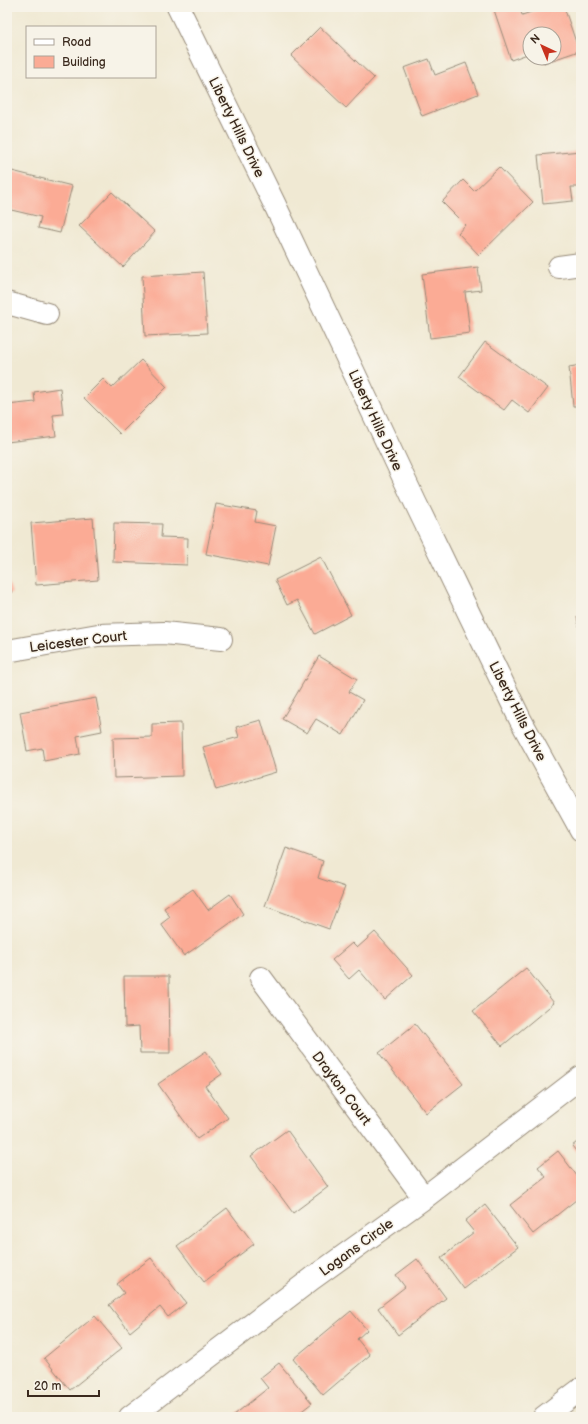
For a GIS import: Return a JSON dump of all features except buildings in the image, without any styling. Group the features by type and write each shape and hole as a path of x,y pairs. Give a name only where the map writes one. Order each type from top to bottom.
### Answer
{"street":[{"name":"Liberty Hills Drive","path":"178,7 274,203 416,504 517,712 581,830"},
{"path":"558,267 581,264"},
{"path":"7,303 47,314"},
{"name":"Leicester Court","path":"7,651 98,635 164,632 221,639"},
{"name":"Drayton Court","path":"261,978 424,1198"},
{"name":"Logans Circle","path":"130,1417 313,1278 424,1198 581,1077"},
{"path":"544,1417 581,1389"}]}
